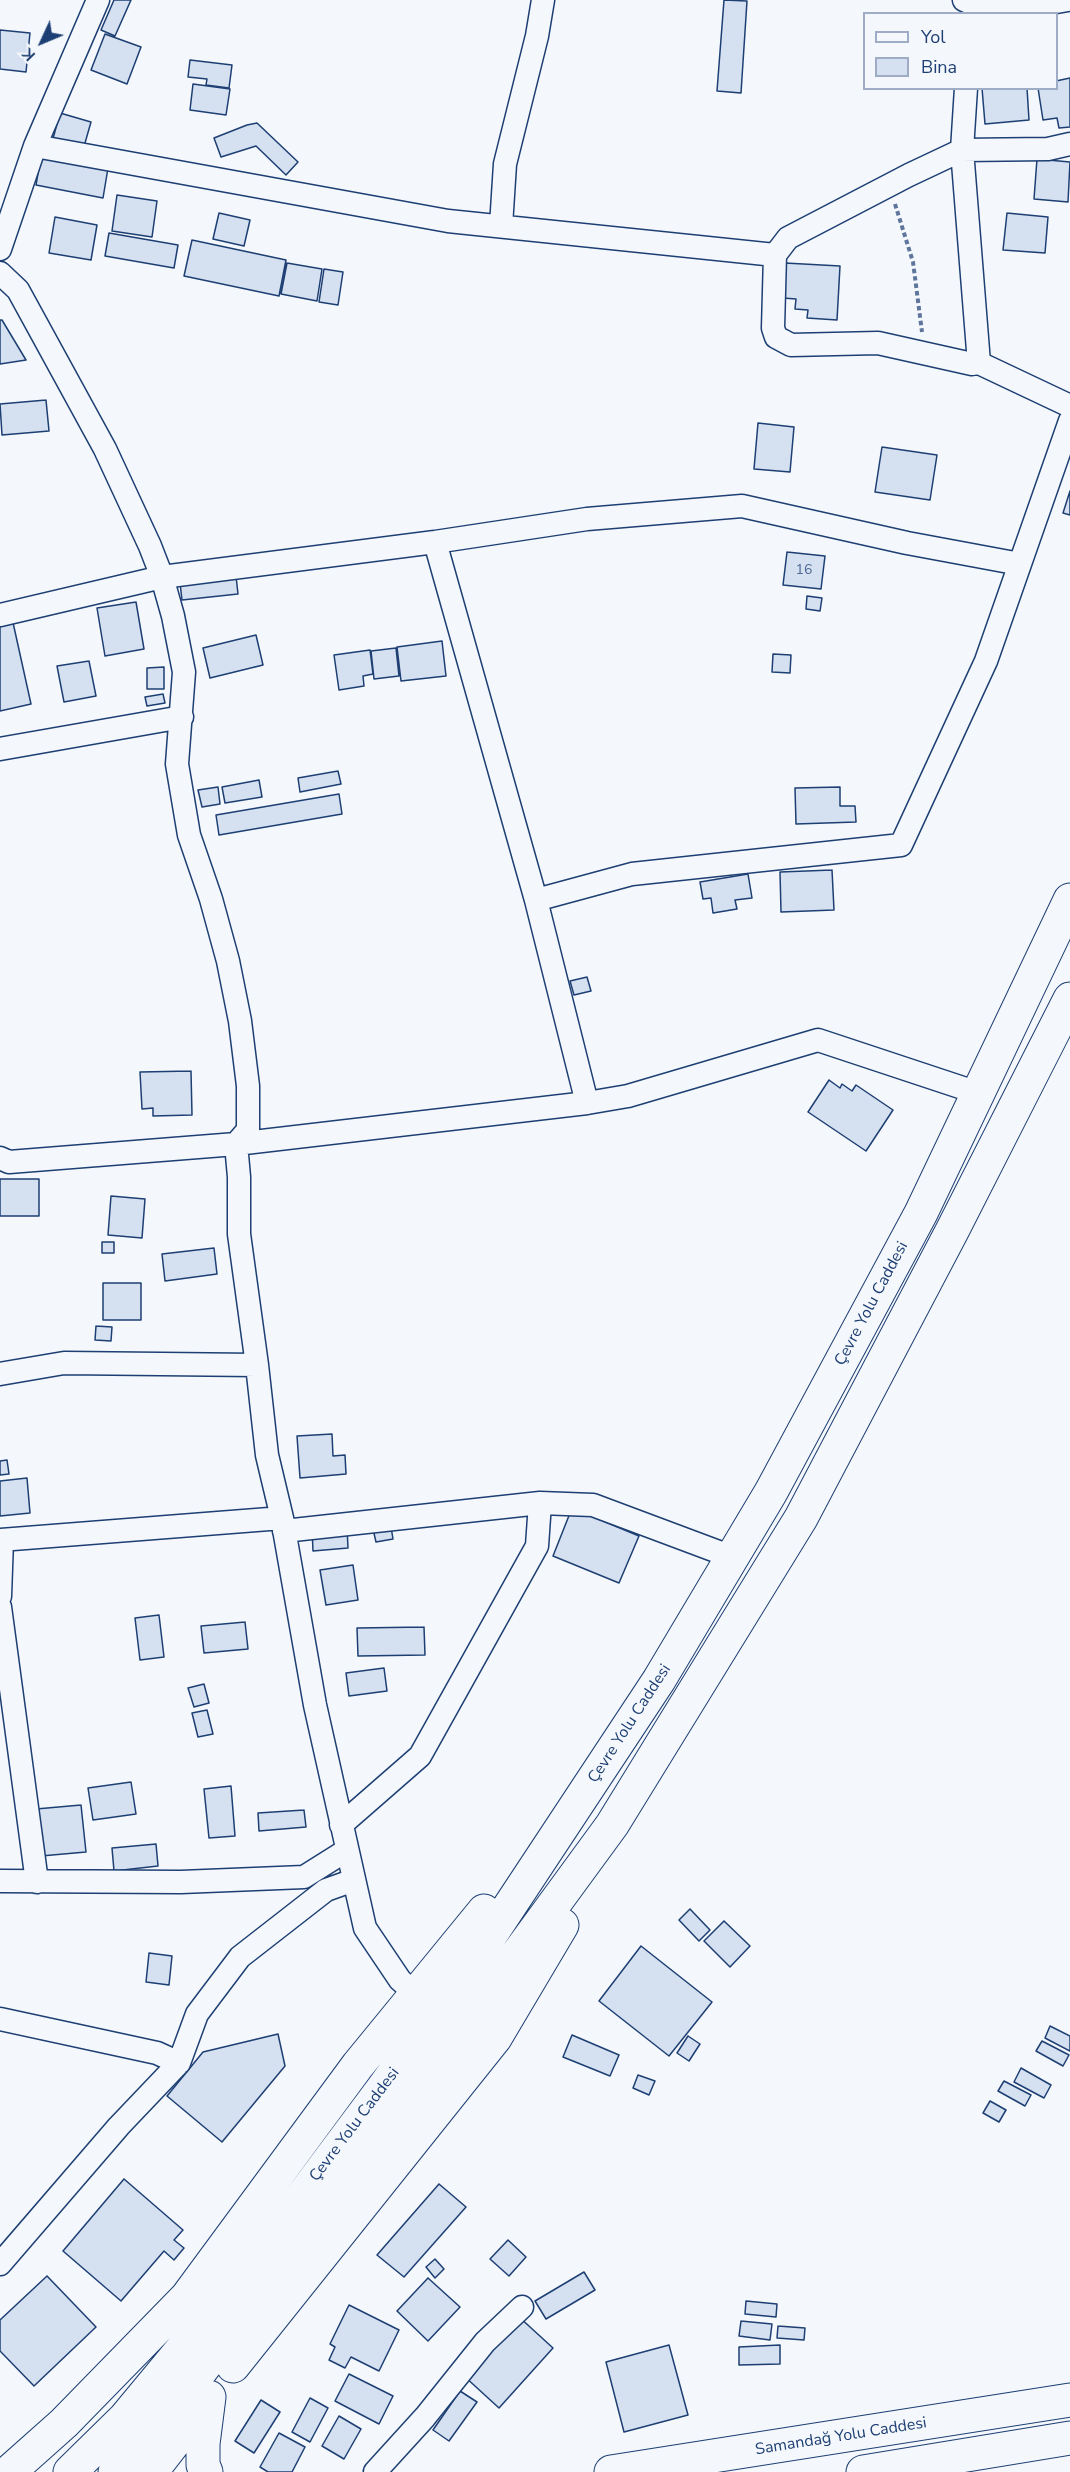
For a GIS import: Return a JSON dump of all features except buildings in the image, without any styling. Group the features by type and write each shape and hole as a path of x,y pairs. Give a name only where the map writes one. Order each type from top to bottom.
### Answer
{"highway":[{"name":"Çevre Yolu Caddesi","path":"70,2472 125,2418 242,2277 455,1989 660,1680 771,1492 921,1213 1070,900"},
{"name":"Çevre Yolu Caddesi","path":"115,2472 158,2426 424,2082 612,1825 801,1518 952,1231 1070,999"},
{"path":"9,2472 64,2423 188,2297 358,2065 417,1995 538,1842 580,1801"},
{"path":"151,2472 495,2038 584,1887 612,1825"},
{"path":"206,2472 203,2444 209,2396"},
{"name":"Samandağ Yolu Caddesi","path":"611,2472 1070,2400"},
{"path":"863,2472 984,2463 1070,2438"}],"street":[{"path":"501,226 505,164 537,36 543,0"},
{"path":"969,6 1022,8 1068,0"},
{"path":"0,249 35,146 93,1"},
{"path":"966,90 962,150 979,363"},
{"path":"1070,144 1048,149 962,150 788,238 775,255 773,328 776,337 791,345 878,343 972,364 979,363 1070,406"},
{"path":"35,146 448,221 775,255"},
{"path":"0,273 18,290 56,356 105,449 162,577 184,672 177,764 189,835 211,899 228,961 248,1086 248,1130 236,1144 239,1177 238,1234 267,1455 283,1525 315,1705 365,1928 400,1980 417,1995"},
{"path":"536,900 633,874 902,845 986,661 1070,421"},
{"path":"0,615 162,577 435,542 587,519 742,506 907,543 1020,564"},
{"path":"435,542 536,900 587,1103"},
{"path":"0,748 182,717"},
{"path":"0,1158 9,1161 236,1144 587,1103 628,1096 818,1041 978,1093"},
{"path":"0,1374 64,1363 257,1365"},
{"path":"341,1825 420,1756 537,1546 540,1503"},
{"path":"0,1596 1,1540 283,1525 540,1503 593,1504 732,1557"},
{"path":"0,1607 37,1882"},
{"path":"0,1881 180,1882 304,1877 347,1850"},
{"path":"0,2264 119,2126 179,2063 197,2013 240,1957 326,1890 354,1880"},
{"path":"0,2019 157,2053 179,2063"},
{"path":"375,2472 425,2416 485,2342 522,2307"}],"path":[{"path":"889,185 914,262 924,353"}]}
